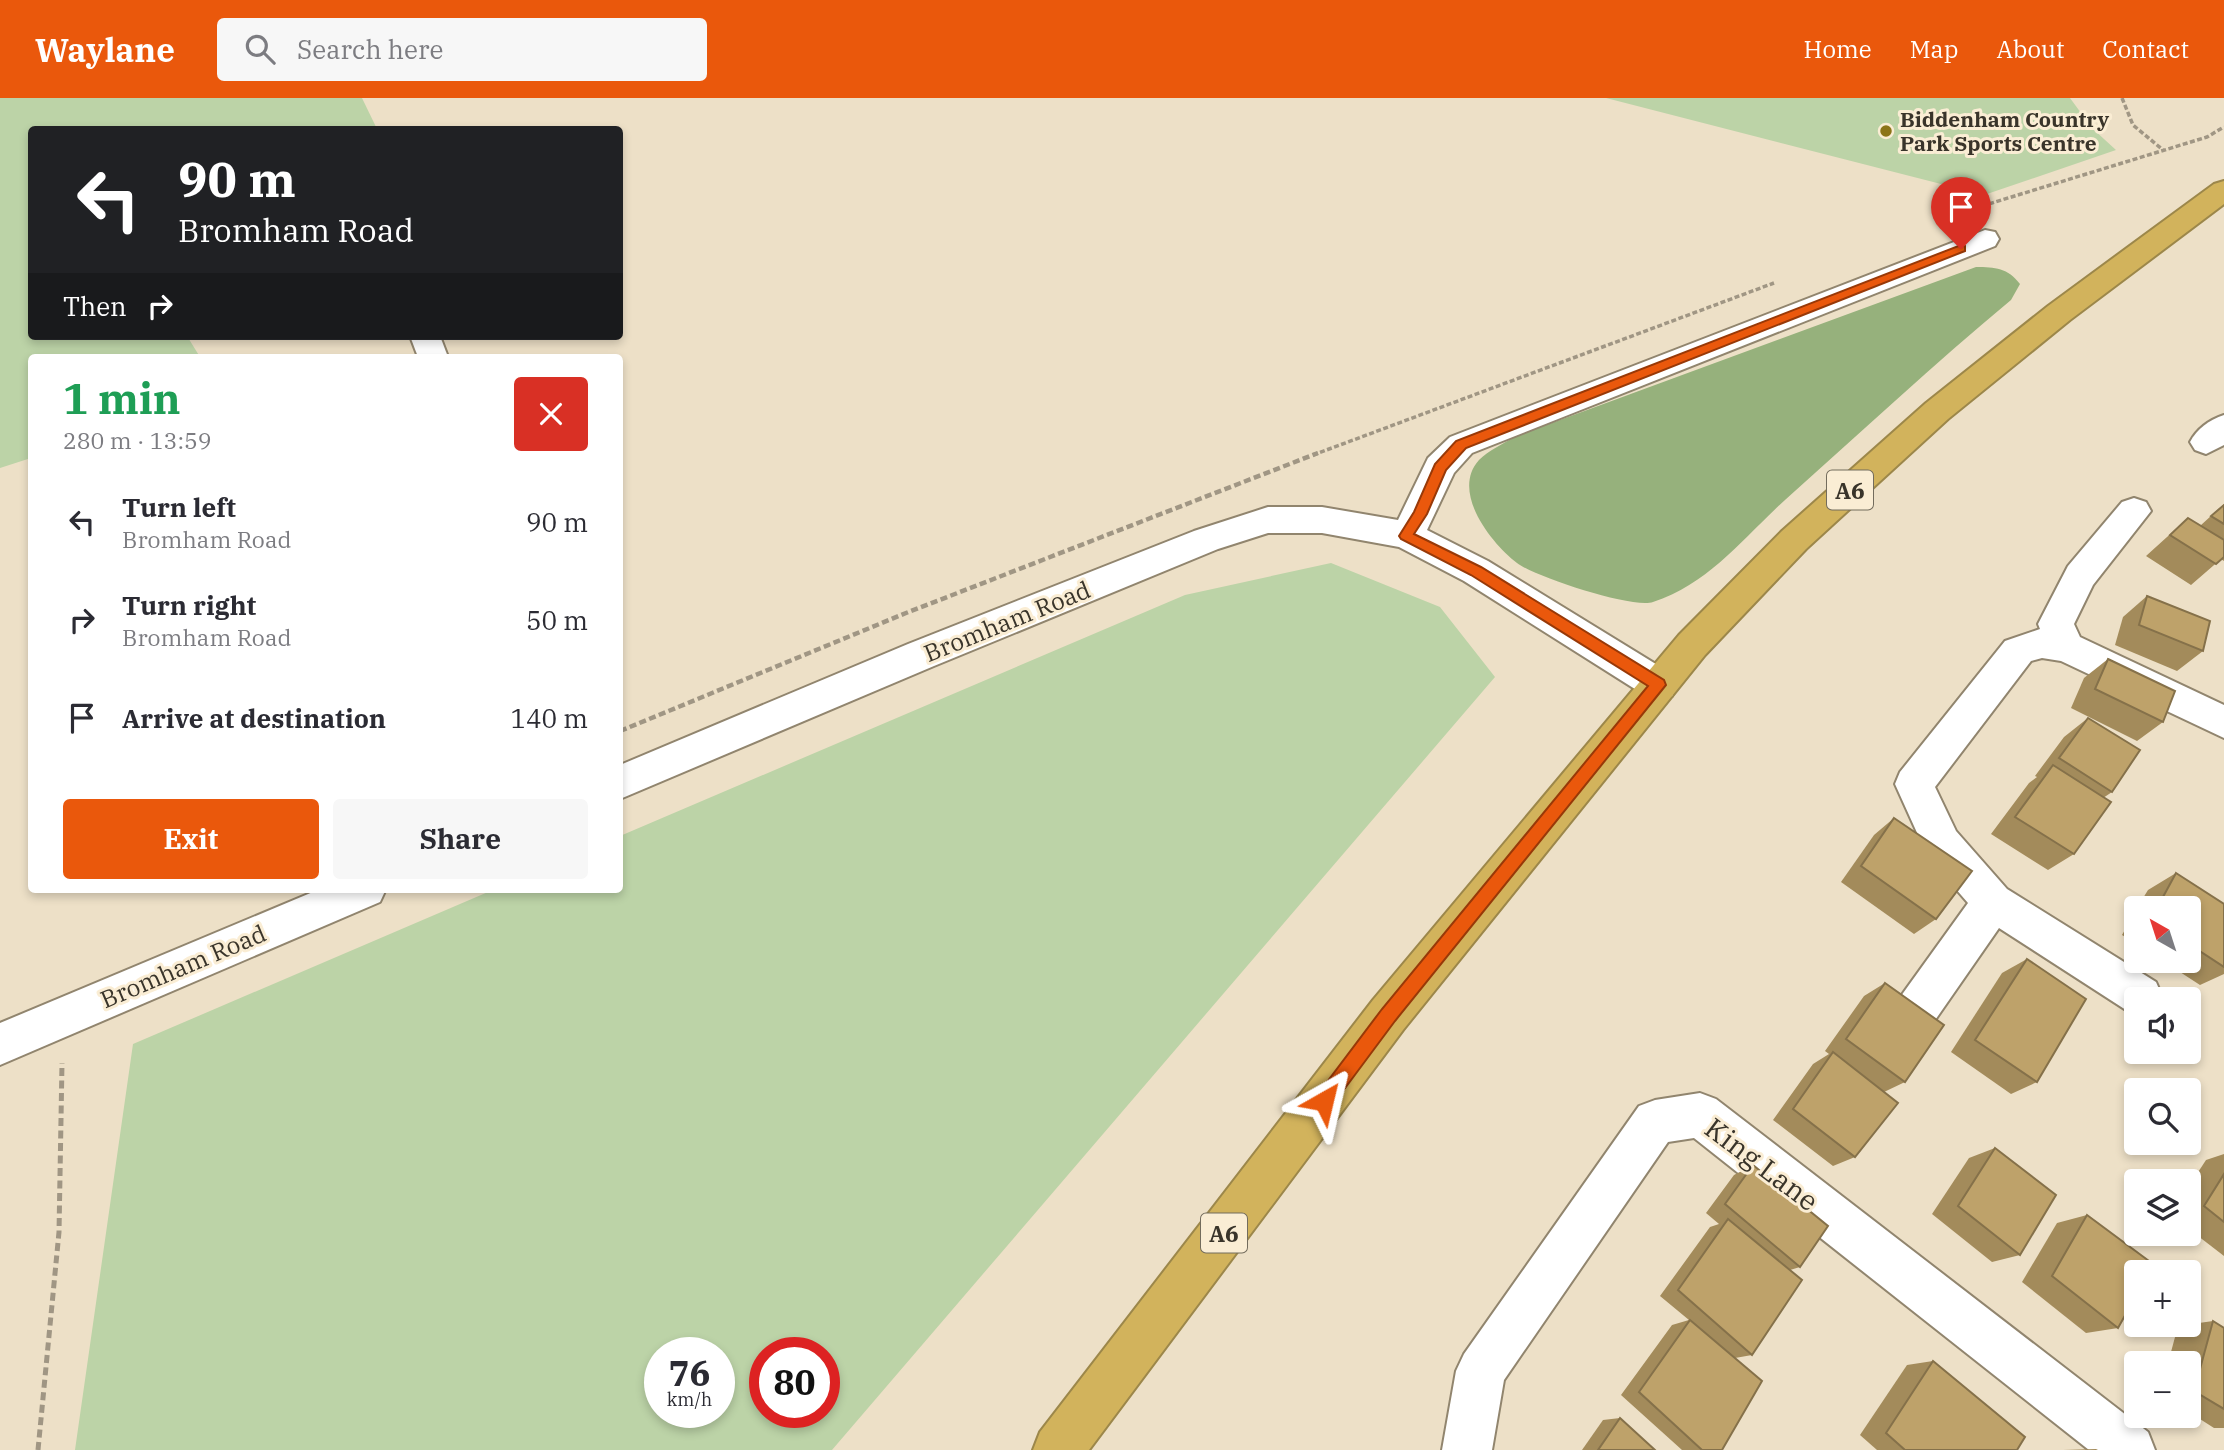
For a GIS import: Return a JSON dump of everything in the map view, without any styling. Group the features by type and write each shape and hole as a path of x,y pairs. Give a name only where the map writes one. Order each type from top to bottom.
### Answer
{"highway":[{"name":"A6","path":"1058,1450 1388,1015 1692,645 1794,540 1937,411 2059,313 2224,190"}],"street":[{"path":"1406,536 1420,514 1440,467 1461,445 1986,239"},
{"path":"2067,647 2056,624 2080,576 2134,511"},
{"name":"Bromham Road","path":"624,772 1206,540 1268,520 1322,520 1406,536 1476,571 1659,685"},
{"path":"2127,987 1993,902 1942,844 1914,784 2018,651 2042,643 2067,647 2224,722"},
{"name":"Bromham Road","path":"0,1044 357,893"},
{"path":"1916,1011 1993,902"},
{"name":"King Lane","path":"1467,1450 1481,1371 1655,1122 1700,1115 2130,1450"}],"path":[{"path":"2122,98 2133,125 2163,150"},
{"path":"1974,209 2207,137 2224,127"},
{"path":"623,730 741,679 1314,453 1780,281"},
{"path":"38,1450 60,1232 62,1018"}],"green space":[{"path":"0,98 362,98 376,126 28,126 28,340 189,340 198,354 28,354 28,459 0,468"},
{"name":"Biddenham Country Park Sports Centre","path":"1606,98 2070,98 2092,128 2116,150 1984,195"},
{"path":"1976,267 1989,267 2011,275 2020,284 2011,300 1785,500 1724,559 1692,584 1673,594 1653,602 1626,601 1543,576 1517,563 1507,554 1486,530 1478,516 1469,487 1471,473 1479,460 1514,437"},
{"path":"1331,563 1440,607 1495,677 832,1450 75,1450 133,1044 486,893 623,893 623,835 1185,595"}],"building":[{"path":"2224,505 2224,524 2211,516"},
{"path":"2188,518 2224,540 2224,557 2216,564 2170,535"},
{"path":"2147,596 2210,621 2203,651 2139,625"},
{"path":"2108,659 2175,691 2163,722 2095,689"},
{"path":"2088,718 2140,750 2112,792 2059,758"},
{"path":"2053,765 2111,802 2074,854 2015,817"},
{"path":"1894,818 1972,871 1936,919 1861,866"},
{"path":"2176,873 2224,904 2224,967 2202,953 2202,896 2164,896"},
{"path":"2027,959 2086,999 2037,1082 1975,1040"},
{"path":"1885,983 1944,1025 1905,1082 1846,1039"},
{"path":"1833,1052 1898,1103 1855,1157 1793,1109"},
{"path":"1995,1148 2056,1195 2020,1255 1958,1206"},
{"path":"1753,1165 1828,1226 1800,1267 1725,1204"},
{"path":"2224,1174 2224,1222 2204,1206"},
{"path":"2087,1215 2124,1242 2124,1246 2129,1246 2148,1260 2124,1260 2124,1317 2118,1328 2052,1276"},
{"path":"1728,1219 1802,1280 1752,1355 1678,1290"},
{"path":"1690,1320 1762,1381 1722,1450 1702,1450 1639,1392"},
{"path":"2213,1321 2224,1328 2224,1409 2201,1395 2201,1365"},
{"path":"1933,1361 2025,1437 2017,1450 1905,1450 1886,1433"},
{"path":"1620,1418 1655,1450 1598,1450"}],"place":[{"name":"Biddenham Country Park Sports Centre","path":"1886,131"}],"route":[{"path":"1324,1101 1388,1015 1659,685 1476,571 1406,536 1420,514 1440,467 1461,445 1961,249"}]}
